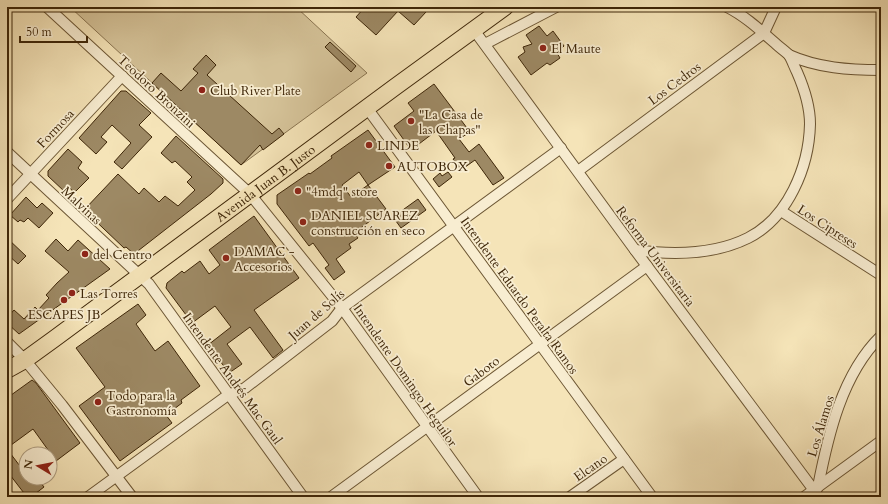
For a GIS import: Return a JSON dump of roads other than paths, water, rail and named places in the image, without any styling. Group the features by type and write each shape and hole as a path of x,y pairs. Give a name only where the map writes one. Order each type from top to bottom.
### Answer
{"main road":[{"name":"Avenida Juan B. Justo","path":"7,370 25,360 505,7"},
{"name":"Avenida Juan B. Justo","path":"7,379 25,360"}],"street":[{"name":"Teodoro Bronzini","path":"47,7 250,194"},
{"path":"485,44 556,7"},
{"path":"727,7 738,12 789,55 800,60 817,65 858,70 881,70"},
{"name":"Los Cedros","path":"578,171 764,33 776,7"},
{"name":"Reforma Universitaria","path":"474,30 635,250 817,491"},
{"path":"635,250 655,253 682,253 727,247 749,238 767,226 781,211 792,194 800,176 808,150 810,124 808,102 802,82 789,55"},
{"name":"Formosa","path":"7,199 122,76"},
{"name":"Intendente Eduardo Peralta Ramos","path":"367,108 652,497"},
{"name":"Juan de Solís","path":"88,497 228,394 245,388 332,321 342,308 561,148"},
{"name":"Malvinas","path":"7,152 140,276"},
{"name":"Intendente Domingo Heguilor","path":"250,194 342,308 478,497"},
{"name":"Los Cipreses","path":"781,211 881,275"},
{"name":"Gaboto","path":"331,497 647,266"},
{"name":"Intendente Andrés Mac Gaul","path":"140,276 149,284 303,497"},
{"name":"Los Álamos","path":"817,491 828,437 836,411 856,370 867,353 881,336"},
{"path":"7,342 25,360 62,405 132,497"},
{"path":"804,497 817,491 881,441"},
{"name":"Elcano","path":"570,497 624,459"}],"place":[{"name":"El Maute","path":"543,48"},
{"name":"Club River Plate","path":"202,90"},
{"name":"\"La Casa de las Chapas\"","path":"411,121"},
{"name":"LINDE","path":"369,145"},
{"name":"AUTOBOX","path":"389,166"},
{"name":"\"4mdq\" store","path":"298,191"},
{"name":"DANIEL SUAREZ construcción en seco","path":"303,222"},
{"name":"del Centro","path":"85,254"},
{"name":"DAMAC - Accesorios","path":"226,258"},
{"name":"Las Torres","path":"72,293"},
{"name":"ESCAPES JB","path":"64,300"},
{"name":"Todo para la Gastronomía","path":"98,402"}]}
